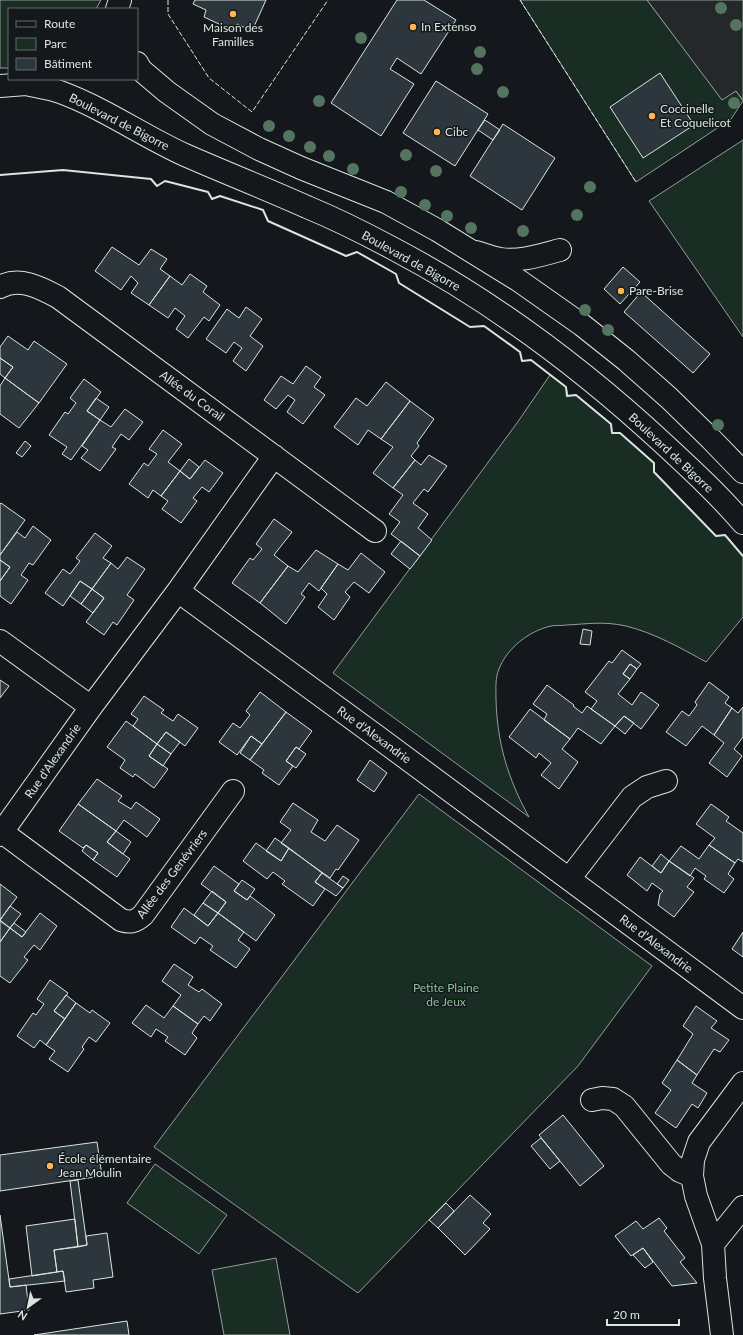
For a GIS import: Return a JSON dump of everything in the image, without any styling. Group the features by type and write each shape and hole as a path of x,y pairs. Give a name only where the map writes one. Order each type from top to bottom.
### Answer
{"street":[{"path":"138,64 142,70 167,92 189,109 229,134 301,168 386,202 437,230 518,280 582,325 626,360 669,398 743,472"},
{"name":"Boulevard de Bigorre","path":"0,86 34,82 58,91 83,102 183,154 307,206 349,226 393,248 441,275 552,350 599,387 690,468 743,523"},
{"path":"470,250 500,259 520,259 539,256 560,250"},
{"name":"Allée du Corail","path":"0,287 11,283 39,286 58,297 376,531"},
{"name":"Rue d'Alexandrie","path":"1,834 91,707 178,592 274,456"},
{"name":"Rue d'Alexandrie","path":"178,592 373,733 743,1008"},
{"path":"0,641 91,707"},
{"path":"569,879 632,797 647,787 666,781"},
{"name":"Allée des Genévriers","path":"1,834 121,920 129,922 137,921 143,916 233,791"},
{"path":"722,1335 715,1278 713,1244 696,1196 692,1176 693,1160 699,1142 743,1083"},
{"path":"592,1100 602,1098 613,1099 624,1106 671,1164 680,1171 692,1176"},
{"path":"713,1244 743,1207"}],"green space":[{"path":"0,0 101,0 97,8 8,8 8,68 0,68"},
{"path":"520,0 647,0 722,99 736,91 743,101 731,119 636,182"},
{"path":"743,140 743,337 649,201"},
{"path":"550,375 566,387 568,396 576,395 611,424 612,433 620,433 654,463 654,472 716,536 725,535 743,556 743,617 706,662 677,646 647,633 626,626 610,624 596,623 551,626 543,628 527,636 513,647 503,661 497,676 497,715 501,746 505,760 515,789 529,817 333,673 517,423"},
{"name":"Petite Plaine de Jeux","path":"419,794 652,966 578,1066 358,1293 154,1147"},
{"path":"155,1164 227,1215 199,1254 127,1203"},
{"path":"276,1258 290,1335 224,1335 212,1270"}],"shaded area":[{"path":"647,0 743,0 743,100 736,91 722,100"}],"building":[{"name":"Maison des Familles","path":"195,0 266,0 252,31 237,24 234,31 204,17 206,10 193,4"},
{"path":"397,0 424,0 456,20 421,74 397,58 390,69 414,84 381,136 331,103"},
{"path":"660,73 694,125 643,158 610,107"},
{"path":"436,81 488,114 455,166 403,133"},
{"path":"485,120 500,130 493,140 478,130"},
{"path":"503,124 555,158 522,210 470,176"},
{"path":"112,247 139,265 151,249 167,259 160,269 170,276 149,305 131,293 138,283 131,276 121,290 95,271"},
{"path":"623,267 640,282 620,304 604,289"},
{"path":"190,274 207,286 203,292 220,305 209,321 204,317 188,338 176,329 185,316 175,308 168,318 149,305 170,276 182,285"},
{"path":"641,292 710,354 693,373 624,312"},
{"path":"246,307 262,319 250,336 263,346 246,371 233,361 242,348 234,342 226,353 206,339 227,309 239,318"},
{"path":"8,336 28,350 34,341 67,364 39,403 5,378 13,367 0,358 0,347"},
{"path":"0,358 13,367 5,378 0,374"},
{"path":"306,366 321,377 314,387 325,395 303,424 287,412 295,400 288,395 276,409 264,400 281,376 293,384"},
{"path":"5,378 39,403 19,428 0,414 0,386"},
{"path":"84,379 101,392 87,411 100,420 71,460 62,454 67,447 49,435 65,412 68,414 76,403 70,398"},
{"path":"386,382 410,401 381,439 368,430 358,445 334,427 356,398 367,406"},
{"path":"96,398 109,407 100,420 87,411"},
{"path":"410,401 434,419 417,443 419,446 411,456 415,460 393,488 373,473 393,447 381,439"},
{"path":"125,409 143,422 129,440 121,434 112,447 116,449 100,471 81,458 88,450 82,446 100,420 111,427"},
{"path":"163,430 182,444 168,462 180,471 161,496 153,490 148,498 129,484 144,463 148,466 157,454 149,449"},
{"path":"25,441 31,446 22,457 16,453"},
{"path":"429,455 447,466 428,492 424,489 413,503 428,514 418,528 432,540 420,556 391,534 400,522 389,514 403,495 393,488 415,460 421,465"},
{"path":"189,459 199,467 190,479 180,471"},
{"path":"205,460 223,473 209,492 202,487 193,498 197,501 181,523 162,509 168,501 161,496 180,471 190,479"},
{"path":"1,503 25,520 0,555 0,504"},
{"path":"274,519 292,532 274,555 288,566 260,603 232,583 250,558 253,560 262,549 256,544"},
{"path":"33,526 51,540 33,565 29,563 21,575 28,580 11,604 0,596 0,581 10,567 0,560 0,555 17,532 25,538"},
{"path":"95,533 112,546 103,558 111,563 92,589 80,581 63,606 45,593 63,569 70,574 80,561 76,558"},
{"path":"401,541 420,556 410,569 391,554"},
{"path":"316,550 338,564 319,591 309,583 301,594 305,597 286,624 260,603 288,566 298,572"},
{"path":"361,553 385,572 369,593 354,582 345,592 350,597 334,620 318,607 327,594 321,588 338,564 348,570"},
{"path":"127,557 145,569 127,595 134,600 117,625 113,622 104,635 86,622 104,598 92,589 111,563 118,569"},
{"path":"0,560 10,567 0,581"},
{"path":"80,581 92,589 81,604 70,596"},
{"path":"92,589 104,598 93,613 81,604"},
{"path":"583,629 592,631 590,645 580,644"},
{"path":"622,650 641,664 637,669 630,664 623,674 630,679 618,694 632,705 641,692 659,705 641,729 624,716 615,726 591,709 597,701 585,692 609,661 612,663"},
{"path":"630,664 637,669 630,679 623,674"},
{"path":"0,680 9,686 0,698"},
{"path":"709,682 729,697 725,703 732,708 714,735 702,726 686,746 666,732 682,711 689,716 697,705 695,702"},
{"path":"547,685 574,705 573,706 582,713 587,706 615,726 601,744 578,728 570,739 544,720 547,714 533,704"},
{"path":"260,692 286,712 262,744 251,736 237,755 219,742 233,723 240,728 250,715 246,711"},
{"path":"144,696 164,710 161,713 173,721 178,714 198,728 185,746 166,732 157,744 133,726 138,719 131,714"},
{"path":"743,707 743,737 734,749 742,756 727,777 709,763 724,743 714,735 732,708 738,713"},
{"path":"530,709 570,739 562,749 578,762 559,789 541,775 551,763 539,753 536,758 509,737"},
{"path":"286,712 312,731 299,749 296,747 286,761 293,766 279,785 262,773 264,770 250,760"},
{"path":"624,716 634,723 625,734 615,726"},
{"path":"126,721 157,744 149,756 168,769 154,788 135,774 133,777 120,768 125,760 107,747"},
{"path":"166,732 180,742 171,754 157,744"},
{"path":"251,736 262,744 250,760 240,753"},
{"path":"157,744 171,754 163,766 149,756"},
{"path":"296,747 306,754 296,768 286,761"},
{"path":"370,760 387,773 374,792 357,780"},
{"path":"97,779 122,796 118,801 131,809 136,802 160,819 147,837 124,820 116,831 78,804"},
{"path":"293,803 318,820 311,832 325,841 337,825 359,840 338,870 336,869 330,878 281,843 291,830 280,822"},
{"path":"78,804 116,831 107,842 130,859 117,877 93,860 98,853 86,845 83,848 59,831"},
{"path":"711,804 729,817 726,821 743,833 743,862 738,859 735,863 709,845 715,838 696,824"},
{"path":"116,831 131,842 123,854 107,842"},
{"path":"275,838 289,848 281,861 266,851"},
{"path":"256,843 281,861 289,848 322,873 315,882 325,889 313,906 282,884 285,881 273,872 267,879 243,861"},
{"path":"86,845 98,853 93,860 82,851"},
{"path":"709,845 735,863 728,874 734,879 724,893 704,879 706,876 695,868 690,876 669,861 681,846 699,859"},
{"path":"661,854 669,861 661,873 652,866"},
{"path":"640,857 661,873 669,861 694,878 687,887 694,892 674,917 658,905 660,894 663,891 652,883 647,891 627,875"},
{"path":"214,866 239,884 234,891 247,900 250,896 275,915 256,941 218,913 226,902 201,884"},
{"path":"322,873 343,888 336,896 315,882"},
{"path":"343,876 349,880 343,888 337,884"},
{"path":"242,880 255,889 247,900 234,891"},
{"path":"0,884 17,897 0,920"},
{"path":"212,891 226,902 218,913 203,903"},
{"path":"203,903 218,913 208,926 194,915"},
{"path":"10,906 21,914 10,928 0,920"},
{"path":"184,908 208,926 218,913 244,932 238,940 250,949 236,968 210,950 213,946 200,937 195,944 171,927"},
{"path":"40,913 57,926 40,950 34,945 24,957 28,960 10,983 0,976 0,942 10,928 22,937"},
{"path":"0,921 10,928 0,942"},
{"path":"14,923 26,932 22,937 10,928"},
{"path":"743,932 743,957 732,949"},
{"path":"174,964 193,977 188,985 199,992 202,989 222,1004 210,1021 204,1016 198,1024 173,1006 181,995 162,981"},
{"path":"50,980 68,993 54,1011 65,1019 46,1045 40,1040 34,1048 17,1036 33,1013 36,1015 44,1004 37,999"},
{"path":"66,995 76,1003 65,1019 54,1011"},
{"path":"76,1003 90,1013 92,1010 110,1023 96,1042 89,1037 82,1047 84,1049 68,1072 49,1059 55,1051 46,1045"},
{"path":"146,1005 164,1018 173,1006 198,1024 192,1033 197,1038 185,1055 165,1041 168,1037 156,1029 151,1037 132,1023"},
{"path":"696,1006 717,1021 711,1028 729,1040 720,1052 714,1049 697,1075 677,1060 693,1034 683,1026"},
{"path":"677,1060 697,1075 692,1083 707,1093 698,1108 692,1104 676,1128 655,1113 671,1090 662,1083"},
{"path":"563,1115 604,1166 580,1186 539,1135"},
{"path":"541,1138 560,1161 550,1169 531,1146"},
{"name":"École élémentaire Jean Moulin","path":"97,1142 102,1176 0,1191 0,1155"},
{"path":"78,1180 87,1245 78,1247 70,1181"},
{"path":"470,1195 491,1214 483,1223 490,1229 465,1255 438,1228"},
{"path":"446,1203 454,1211 438,1228 429,1220"},
{"path":"0,1215 10,1287 26,1285 29,1310 0,1314"},
{"path":"659,1218 667,1228 664,1231 685,1258 680,1262 697,1283 672,1286 643,1248 631,1256 615,1236 636,1221 643,1229"},
{"path":"75,1219 78,1247 54,1250 57,1272 32,1276 26,1226"},
{"path":"107,1233 113,1277 93,1280 94,1288 66,1292 63,1271 57,1272 54,1250 87,1245 86,1236"},
{"path":"643,1248 653,1262 645,1268 633,1255"},
{"path":"63,1271 65,1281 10,1287 9,1279"},
{"path":"127,1321 129,1335 34,1335"}],"fence":[{"path":"168,0 168,14 209,78 252,112 328,0"},
{"path":"520,0 636,182"}],"wall":[{"path":"0,175 63,170 151,179 157,186 165,181 208,192 212,199 220,196 263,210 268,221 346,256 357,252 396,274 399,283 470,327 484,326 520,352 522,361 531,360 566,387 567,396 576,395 611,424 612,433 620,433 654,463 654,472 716,536 725,535 743,556"}],"place":[{"name":"Maison des Familles","path":"233,14"},
{"name":"In Extenso","path":"413,27"},
{"name":"Coccinelle Et Coquelicot","path":"652,116"},
{"name":"Cibc","path":"437,132"},
{"name":"Pare-Brise","path":"621,291"},
{"name":"École élémentaire Jean Moulin","path":"50,1166"}]}
